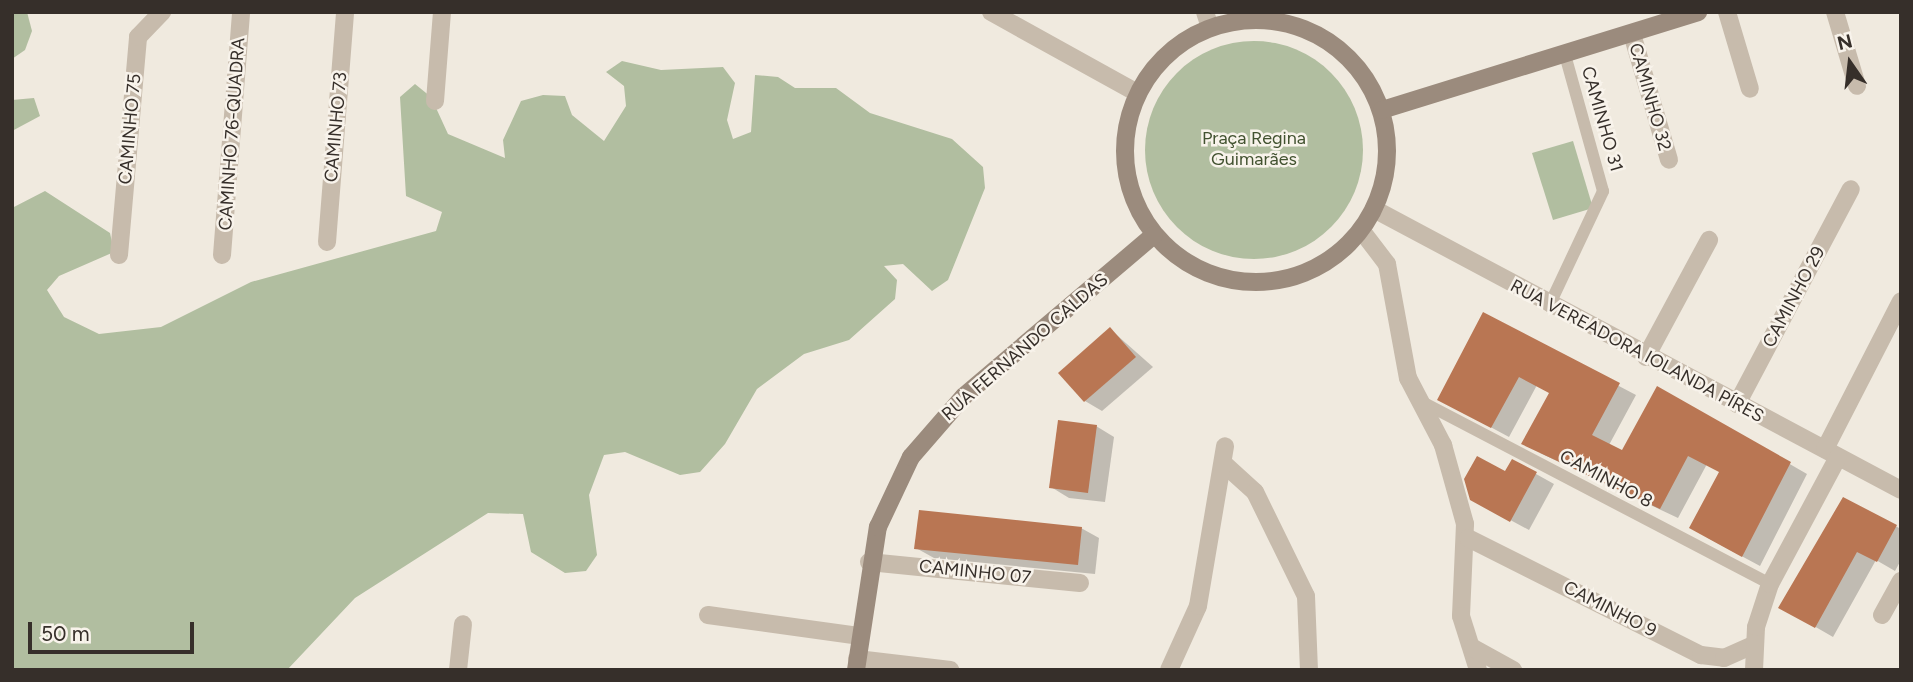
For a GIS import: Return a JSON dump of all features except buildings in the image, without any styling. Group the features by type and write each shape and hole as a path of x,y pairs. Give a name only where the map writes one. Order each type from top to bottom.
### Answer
{"street":[{"name":"CAMINHO 75","path":"119,255 138,37 162,12"},
{"name":"CAMINHO 76-QUADRA","path":"222,256 241,12"},
{"name":"CAMINHO 73","path":"327,242 345,12"},
{"path":"435,101 442,12"},
{"path":"991,12 1137,93"},
{"path":"1382,110 1698,12"},
{"path":"1727,12 1750,89"},
{"path":"1835,12 1857,86"},
{"path":"1208,20 1276,21 1308,30 1351,60 1382,110 1387,160 1374,209 1361,230 1308,272 1264,281 1209,274 1154,235 1125,171 1128,118 1137,93 1168,53 1208,20"},
{"name":"CAMINHO 32","path":"1632,34 1669,160"},
{"name":"CAMINHO 29","path":"1737,404 1851,189"},
{"name":"RUA VEREADORA IOLANDA PÍRES","path":"1374,209 1549,306 1901,490"},
{"path":"1361,230 1387,264 1408,378 1426,404 1468,538 1461,616 1478,670"},
{"name":"RUA FERNANDO CALDAS","path":"856,664 870,562 890,492 933,428 1154,235"},
{"path":"1646,357 1709,240"},
{"path":"1754,670 1753,645 1770,584 1901,301"},
{"path":"1169,670 1198,606 1224,454 1255,492 1306,596 1309,670"},
{"name":"CAMINHO 9","path":"1468,538 1701,656 1724,658 1753,645"},
{"name":"CAMINHO 07","path":"870,562 1080,583"},
{"path":"1882,615 1901,580"},
{"path":"708,615 859,636"},
{"path":"458,670 463,624"},
{"path":"1473,648 1513,670"},
{"path":"856,664 950,670"}],"lane":[{"name":"CAMINHO 31","path":"1549,306 1603,191 1565,55"},
{"name":"CAMINHO 8","path":"1426,404 1770,584"}],"green space":[{"path":"12,12 27,12 32,31 25,50 12,59"},
{"name":"Praça Regina Guimarães","path":"1254,41 1296,49 1315,59 1331,73 1345,89 1355,108 1363,150 1355,192 1345,211 1331,227 1315,241 1296,251 1254,259 1212,251 1193,241 1177,227 1163,211 1153,192 1145,150 1153,108 1163,89 1177,73 1193,59 1212,49"},
{"path":"622,61 661,70 723,67 735,83 727,120 733,139 751,132 755,75 778,77 795,88 836,88 870,113 952,139 983,167 985,188 948,280 932,291 903,264 884,266 897,280 895,299 849,340 804,354 757,389 725,444 700,472 680,475 625,452 604,455 589,495 597,555 586,571 565,573 531,552 523,514 488,513 355,598 287,670 12,670 12,208 45,191 110,233 114,252 59,276 47,290 64,317 99,334 161,327 251,282 436,231 442,212 406,196 400,97 415,84 431,97 448,134 505,158 503,140 521,101 543,95 565,96 572,115 604,141 626,106 624,86 606,72"},
{"path":"34,98 40,116 12,131 12,100"},
{"path":"1573,141 1593,208 1553,220 1532,153"}]}
